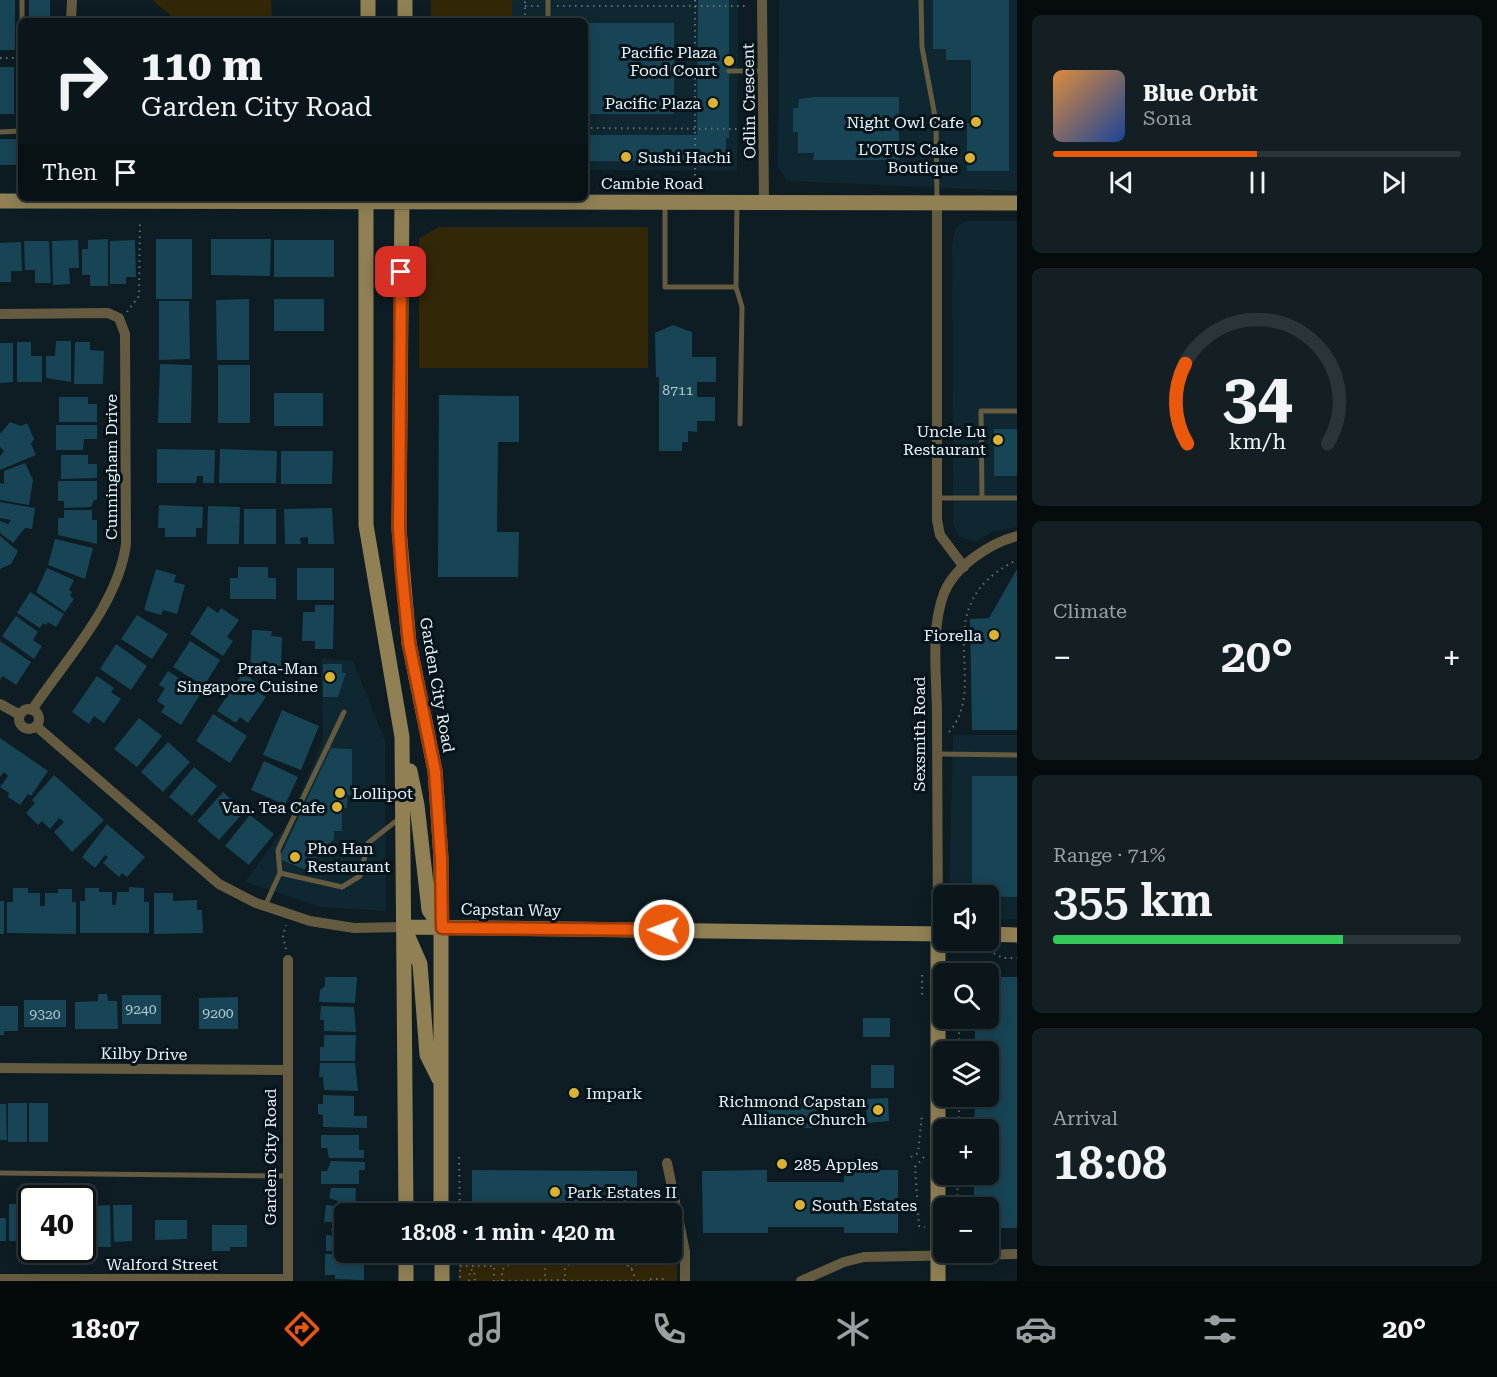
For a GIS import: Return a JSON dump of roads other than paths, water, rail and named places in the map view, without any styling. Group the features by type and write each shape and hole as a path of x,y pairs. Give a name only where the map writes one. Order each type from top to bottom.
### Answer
{"main road":[{"path":"368,0 368,18"},
{"path":"405,0 405,18"},
{"name":"Cambie Road","path":"0,201 18,200"},
{"path":"366,201 366,525 402,737 417,805 429,910 442,928"},
{"name":"Garden City Road","path":"402,201 399,529 409,643 435,771 441,858 441,1203"},
{"name":"Cambie Road","path":"588,201 1017,203"},
{"path":"402,737 406,1203"},
{"path":"404,927 420,964 427,1054 441,1082"},
{"name":"Capstan Way","path":"404,927 933,934"},
{"path":"999,938 1017,935"},
{"name":"Sexsmith Road","path":"938,1197 941,951"},
{"path":"406,1263 406,1281"},
{"path":"441,1263 442,1281"},
{"name":"Sexsmith Road","path":"938,1263 938,1281"}],"street":[{"path":"71,18 72,0"},
{"name":"Odlin Crescent","path":"762,0 764,202"},
{"path":"937,203 937,498 940,535 964,567"},
{"name":"Cunningham Drive","path":"0,314 108,313 121,320 125,334 126,544 124,564 113,594 32,710"},
{"name":"Sexsmith Road","path":"940,885 937,643 940,607 951,580 964,567 995,544 1017,536"},
{"path":"0,704 20,715"},
{"path":"25,710 32,710 39,719 36,726 25,728 20,723 20,715 25,710"},
{"name":"Capstan Way","path":"36,726 219,884 265,906 290,914 354,928 404,927"},
{"name":"Garden City Road","path":"288,960 288,1280"},
{"name":"Kilby Drive","path":"0,1068 288,1070"},
{"path":"668,1162 685,1252 685,1281"},
{"path":"999,1254 1017,1254"},
{"path":"801,1281 844,1262 864,1257 933,1255"},
{"name":"Walford Street","path":"0,1279 288,1280"}],"lane":[{"path":"22,0 22,18"},
{"path":"921,0 922,47 932,86 936,122 937,203"},
{"path":"658,70 696,70"},
{"path":"729,71 763,71"},
{"path":"0,132 18,131"},
{"path":"665,201 665,287 736,287"},
{"path":"737,202 736,287 742,308 740,424"},
{"path":"982,498 981,411 1017,411"},
{"path":"937,498 1017,498"},
{"path":"265,906 280,873 278,850 344,712"},
{"path":"937,754 1017,755"},
{"path":"280,873 342,887 360,876 368,843 404,816"},
{"path":"0,1173 288,1176"}],"place":[{"name":"Pacific Plaza Food Court","path":"729,61"},
{"name":"Pacific Plaza","path":"713,103"},
{"name":"Night Owl Cafe","path":"976,122"},
{"name":"Sushi Hachi","path":"626,157"},
{"name":"L'OTUS Cake Boutique","path":"970,158"},
{"name":"Uncle Lu Restaurant","path":"998,440"},
{"name":"Fiorella","path":"994,635"},
{"name":"Prata-Man Singapore Cuisine","path":"330,677"},
{"name":"Lollipot","path":"340,793"},
{"name":"Van. Tea Cafe","path":"337,807"},
{"name":"Pho Han Restaurant","path":"295,857"},
{"name":"Impark","path":"574,1093"},
{"name":"Richmond Capstan Alliance Church","path":"878,1110"},
{"name":"285 Apples","path":"782,1164"},
{"name":"Park Estates II","path":"555,1192"},
{"name":"South Estates","path":"800,1205"}]}
